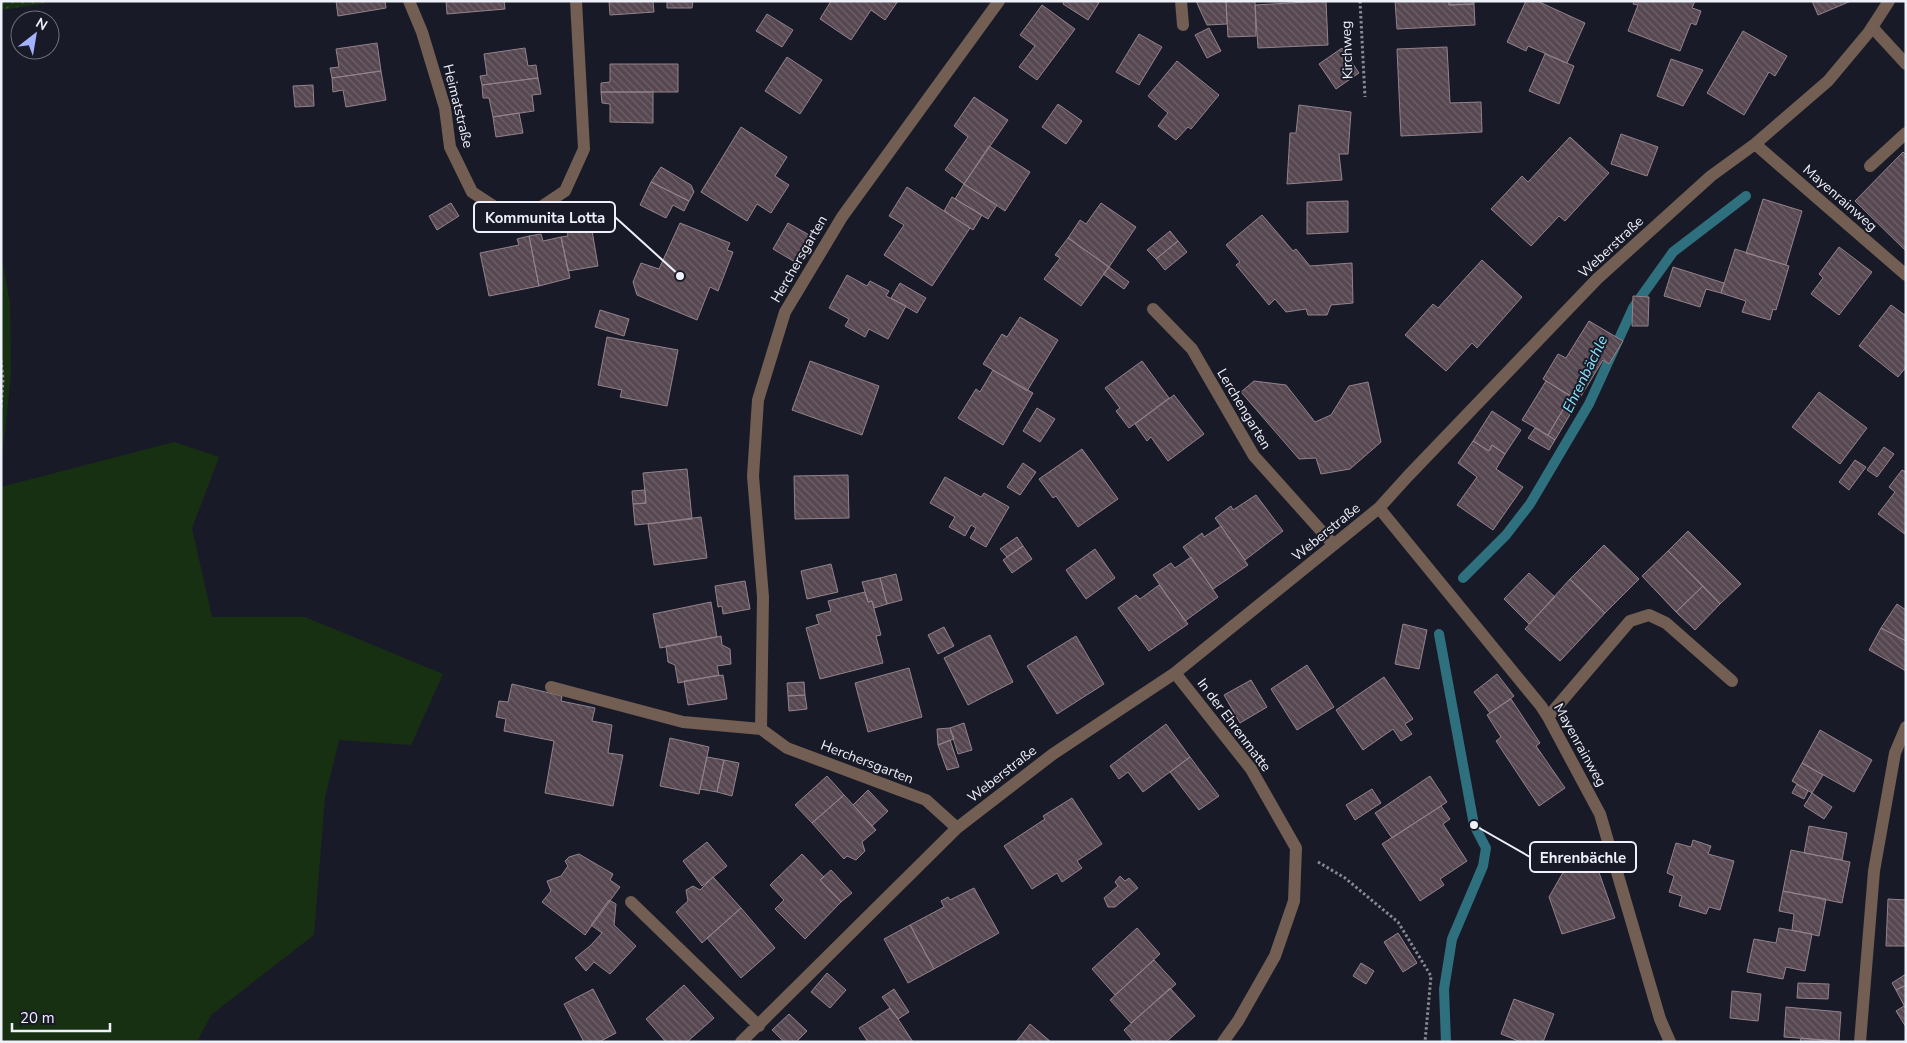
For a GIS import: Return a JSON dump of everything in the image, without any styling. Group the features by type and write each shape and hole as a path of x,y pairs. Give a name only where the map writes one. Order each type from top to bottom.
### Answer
{"street":[{"name":"Heimatstraße","path":"408,1 422,32 445,108 450,147 472,192 495,207 516,211 541,207 564,191 584,149 576,1"},
{"name":"Herchersgarten","path":"957,828 926,800 788,748 761,729 763,597 753,476 758,400 785,312 842,217 999,1"},
{"path":"1181,1 1183,25"},
{"name":"Weberstraße","path":"740,1042 759,1026 957,828 1053,754 1175,673 1379,508 1597,280 1711,176 1755,144 1828,81 1872,27 1889,1"},
{"path":"1872,27 1906,64"},
{"path":"1870,166 1906,133"},
{"name":"Mayenrainweg","path":"1755,144 1906,275"},
{"name":"Lerchengarten","path":"1153,309 1192,349 1254,456 1333,544"},
{"name":"Mayenrainweg","path":"1379,508 1548,717 1600,814 1660,1019 1670,1042"},
{"path":"1548,717 1630,621 1649,615 1666,623 1732,681"},
{"name":"In der Ehrenmatte","path":"1175,673 1251,769 1296,848"},
{"path":"550,687 683,722 761,729"},
{"path":"1860,1042 1874,871 1895,753 1906,727"},
{"path":"1223,1042 1238,1021 1275,956 1294,901 1296,848"},
{"path":"631,902 759,1026"}],"path":[{"name":"Kirchweg","path":"1360,1 1365,98"},
{"path":"1,360 3,379 1,409"},
{"path":"1296,848 1344,878 1398,922 1431,976 1425,1042"}],"green space":[{"path":"1,1 58,1 1,10"},
{"path":"1,253 10,303 11,374 1,468"},
{"path":"174,442 219,457 192,528 212,617 305,617 443,674 411,745 339,740 325,797 314,935 211,1015 197,1042 1,1042 1,487"}],"building":[{"path":"336,1 385,1 386,8 338,16"},
{"path":"446,1 504,1 505,9 447,14"},
{"path":"609,1 653,1 654,12 610,15"},
{"path":"667,1 693,1 692,8 667,8"},
{"path":"831,1 898,1 885,20 871,10 851,40 820,19"},
{"path":"1064,1 1100,1 1088,20 1063,4"},
{"path":"1196,1 1226,1 1227,24 1207,25"},
{"path":"1226,1 1255,1 1256,36 1228,37"},
{"path":"1326,1 1328,45 1258,48 1255,5"},
{"path":"1395,1 1449,1 1449,5 1474,4 1475,25 1397,29"},
{"path":"1449,1 1474,1 1474,4 1449,5"},
{"path":"1526,1 1537,1 1585,23 1567,63 1528,46 1526,51 1507,42"},
{"path":"1634,1 1695,1 1692,8 1701,11 1696,25 1691,23 1680,51 1628,31 1638,5 1633,4"},
{"path":"1812,1 1851,1 1818,15"},
{"path":"1042,5 1075,29 1037,80 1019,67 1035,46 1020,35"},
{"path":"767,14 793,30 782,47 756,31"},
{"path":"1209,28 1221,51 1207,58 1195,35"},
{"path":"1743,31 1787,56 1775,76 1769,72 1744,115 1707,93"},
{"path":"1139,34 1162,47 1139,85 1116,72"},
{"path":"377,43 381,71 332,78 330,68 339,67 336,49"},
{"path":"1447,47 1450,103 1481,102 1482,132 1401,136 1397,49"},
{"path":"525,48 528,66 536,65 538,78 482,85 480,76 487,75 484,54"},
{"path":"1342,48 1359,73 1336,89 1319,64"},
{"path":"1545,54 1574,66 1559,104 1529,91"},
{"path":"787,57 822,80 800,114 765,91"},
{"path":"1671,59 1703,70 1683,106 1657,96"},
{"path":"1177,61 1219,95 1191,129 1188,127 1176,140 1158,126 1168,113 1148,96"},
{"path":"610,64 678,64 678,92 601,92 601,83 610,82"},
{"path":"381,71 386,100 346,107 343,90 333,92 332,78"},
{"path":"538,78 541,94 532,95 534,111 493,117 489,98 483,98 482,85"},
{"path":"313,85 314,106 295,107 293,86"},
{"path":"601,92 653,92 653,123 610,122 610,104 602,103"},
{"path":"974,97 1008,120 964,184 945,170 968,137 954,126"},
{"path":"1058,104 1082,121 1066,144 1042,127"},
{"path":"1299,105 1351,112 1348,154 1339,154 1342,180 1287,184 1290,133 1296,133"},
{"path":"519,113 523,133 496,137 493,117"},
{"path":"741,127 787,157 775,176 789,185 771,213 757,204 747,221 701,192"},
{"path":"1621,134 1658,147 1647,176 1611,164"},
{"path":"1570,137 1609,173 1565,221 1559,216 1531,246 1491,209 1522,176 1528,182"},
{"path":"989,146 1030,172 1005,211 964,184"},
{"path":"1903,152 1906,155 1906,251 1855,201"},
{"path":"661,167 691,185 694,192 689,201 651,182"},
{"path":"651,182 689,201 684,211 673,205 666,218 640,205"},
{"path":"964,184 997,205 988,219 955,199"},
{"path":"907,187 970,228 932,286 884,255 904,225 889,216"},
{"path":"952,197 982,215 973,230 944,211"},
{"path":"1763,199 1802,211 1786,265 1746,253"},
{"path":"1348,201 1348,232 1307,234 1307,202"},
{"path":"451,203 459,216 437,230 429,216"},
{"path":"1101,203 1136,227 1109,267 1068,238 1080,220 1086,224"},
{"path":"589,213 598,266 568,271 561,237 568,236 565,217"},
{"path":"1262,215 1293,251 1296,249 1310,266 1352,263 1353,303 1331,305 1327,315 1308,315 1306,309 1286,312 1275,299 1269,305 1236,265 1240,262 1226,245"},
{"path":"680,223 730,243 727,250 733,252 718,291 710,287 697,320 637,295 633,282 641,263 659,269"},
{"path":"788,223 811,236 795,262 773,249"},
{"path":"1170,231 1178,241 1156,259 1147,250"},
{"path":"541,234 543,241 561,237 570,278 539,286 529,236"},
{"path":"529,236 539,286 489,296 480,253 519,245 517,239"},
{"path":"1068,238 1109,267 1081,306 1044,279 1060,258 1055,255"},
{"path":"1178,241 1187,252 1165,270 1156,259"},
{"path":"1839,247 1872,272 1839,315 1811,294 1823,278 1819,274"},
{"path":"1735,249 1789,266 1776,310 1773,309 1770,320 1742,312 1746,301 1721,293"},
{"path":"1482,260 1522,297 1477,348 1472,343 1446,371 1405,335 1433,304 1438,308"},
{"path":"1109,267 1129,282 1124,289 1103,274"},
{"path":"1673,267 1724,283 1721,293 1706,289 1700,307 1664,296"},
{"path":"847,275 867,286 870,281 889,291 886,296 906,306 888,339 869,329 865,337 845,326 849,319 829,308"},
{"path":"900,283 926,298 917,313 891,298"},
{"path":"1633,296 1649,297 1648,326 1632,326"},
{"path":"1891,305 1906,316 1906,367 1898,377 1859,346"},
{"path":"600,310 629,319 624,336 595,327"},
{"path":"1020,317 1058,340 1027,391 983,364 1002,334 1007,337"},
{"path":"1589,321 1623,341 1609,364 1603,360 1578,401 1543,379 1558,354 1566,358"},
{"path":"607,337 678,350 667,406 620,397 622,390 598,385"},
{"path":"810,361 879,386 862,435 792,410"},
{"path":"1142,361 1169,398 1129,428 1116,411 1120,408 1105,388"},
{"path":"993,370 1033,393 1003,445 958,418 976,389 980,392"},
{"path":"1254,381 1286,385 1315,422 1331,415 1349,386 1368,382 1381,442 1350,469 1321,474 1316,458 1299,459 1241,392"},
{"path":"1546,381 1571,396 1548,435 1522,420"},
{"path":"1819,392 1867,428 1840,464 1792,427"},
{"path":"1174,395 1204,434 1168,461 1151,437 1147,441 1135,424"},
{"path":"1571,396 1578,401 1555,440 1548,435"},
{"path":"1037,408 1055,419 1040,442 1023,431"},
{"path":"1492,411 1521,430 1505,454 1492,445 1489,451 1473,441"},
{"path":"1535,428 1555,440 1549,450 1528,438"},
{"path":"1473,441 1489,451 1492,445 1505,454 1496,469 1523,487 1493,530 1457,505 1477,477 1458,463"},
{"path":"1884,447 1894,454 1877,477 1867,470"},
{"path":"1082,449 1118,499 1078,527 1056,496 1053,498 1039,479"},
{"path":"1855,460 1866,467 1849,490 1839,482"},
{"path":"1023,463 1036,472 1020,495 1007,487"},
{"path":"687,469 692,519 635,525 633,504 646,503 643,473"},
{"path":"1902,470 1906,472 1906,535 1878,514 1895,492 1889,487"},
{"path":"848,475 849,518 795,519 794,476"},
{"path":"945,477 981,497 984,493 1009,507 986,547 970,538 976,528 971,525 965,536 949,527 955,517 930,503"},
{"path":"645,490 646,503 633,504 632,491"},
{"path":"1256,495 1283,531 1245,560 1215,518 1231,506 1233,510"},
{"path":"701,517 707,558 654,565 648,524"},
{"path":"1221,526 1248,565 1213,589 1183,547 1202,533 1204,537"},
{"path":"1688,531 1741,584 1720,604 1668,551"},
{"path":"1017,537 1023,546 1007,557 1000,549"},
{"path":"1604,545 1639,579 1605,613 1570,579"},
{"path":"1023,546 1032,559 1012,573 1003,560"},
{"path":"1095,549 1115,578 1086,599 1066,570"},
{"path":"1668,551 1703,586 1676,612 1642,576"},
{"path":"1191,557 1218,597 1185,621 1153,575 1171,563 1175,568"},
{"path":"831,564 838,592 807,599 801,571"},
{"path":"1529,573 1555,597 1529,624 1504,599"},
{"path":"896,574 902,600 887,604 880,578"},
{"path":"880,578 887,604 874,608 872,601 868,602 862,582"},
{"path":"1570,579 1605,613 1560,661 1525,629"},
{"path":"745,581 750,609 723,614 722,606 718,607 715,586"},
{"path":"1159,585 1188,624 1149,651 1118,608 1136,595 1140,599"},
{"path":"1703,586 1720,604 1695,630 1676,612"},
{"path":"865,592 868,602 872,601 881,635 876,636 883,663 820,679 806,628 819,624 816,615 831,611 828,601"},
{"path":"711,602 717,637 660,648 653,614"},
{"path":"1897,604 1906,610 1906,641 1881,628"},
{"path":"1403,624 1427,630 1419,669 1395,664"},
{"path":"944,627 954,646 938,654 928,635"},
{"path":"1881,628 1906,641 1906,671 1869,650"},
{"path":"990,635 1013,682 968,705 944,658"},
{"path":"721,636 722,645 730,649 731,664 717,666 719,675 678,683 675,665 668,662 666,646"},
{"path":"1076,636 1104,684 1057,714 1027,666"},
{"path":"1307,665 1334,707 1297,730 1271,689"},
{"path":"909,668 922,717 868,732 855,683"},
{"path":"1497,674 1514,696 1490,713 1474,692"},
{"path":"723,675 727,699 688,705 684,681"},
{"path":"1384,677 1413,719 1405,724 1412,734 1401,741 1393,729 1363,750 1336,710"},
{"path":"1251,680 1267,707 1240,723 1224,695"},
{"path":"804,682 805,695 788,696 787,683"},
{"path":"512,684 562,696 561,701 595,708 592,721 612,725 608,753 623,755 613,806 545,793 554,741 504,731 506,719 496,717 499,701 508,702"},
{"path":"805,695 807,709 789,711 788,696"},
{"path":"1511,699 1540,743 1536,746 1565,788 1539,806 1496,741 1501,737 1487,715"},
{"path":"964,723 972,750 958,754 950,728"},
{"path":"1166,724 1190,757 1143,792 1128,772 1119,779 1110,766"},
{"path":"950,728 954,739 938,745 937,729"},
{"path":"1820,730 1872,760 1854,792 1802,763"},
{"path":"670,738 709,747 699,794 660,786"},
{"path":"950,740 959,767 947,770 938,745"},
{"path":"707,757 724,760 717,792 700,789"},
{"path":"1190,757 1219,796 1199,810 1170,772"},
{"path":"724,760 739,763 732,796 717,792"},
{"path":"1802,763 1823,775 1812,793 1792,781"},
{"path":"827,776 844,795 812,823 795,805"},
{"path":"1430,776 1447,802 1392,838 1375,813"},
{"path":"1797,784 1808,791 1804,799 1792,793"},
{"path":"1372,789 1381,803 1355,820 1346,805"},
{"path":"868,790 888,811 872,826 853,805"},
{"path":"1812,793 1832,807 1824,819 1804,806"},
{"path":"844,795 876,830 862,842 865,851 856,860 847,856 844,859 812,823"},
{"path":"1072,798 1102,844 1077,861 1082,868 1062,882 1057,873 1032,889 1004,846 1045,819 1043,816"},
{"path":"1441,806 1450,819 1443,824 1467,861 1440,879 1444,885 1420,901 1382,844"},
{"path":"1809,826 1847,833 1842,860 1804,853"},
{"path":"1693,840 1711,846 1708,854 1734,861 1720,910 1709,907 1706,914 1679,906 1682,896 1669,892 1674,876 1667,873 1676,843 1691,847"},
{"path":"707,842 727,866 702,886 683,861"},
{"path":"1791,850 1850,862 1842,903 1783,891"},
{"path":"579,854 613,874 610,880 620,887 585,935 542,902 551,891 547,881 561,876 568,866 565,861 569,857"},
{"path":"802,854 824,877 820,880 841,902 805,939 775,909 784,900 770,885"},
{"path":"1596,864 1615,918 1562,934 1549,897 1565,869"},
{"path":"831,870 852,893 841,902 820,880"},
{"path":"1120,876 1125,881 1129,878 1138,888 1115,907 1108,907 1104,898 1118,886 1115,882"},
{"path":"713,877 741,908 702,943 676,912 688,901 686,890 693,886 700,890"},
{"path":"974,888 999,933 934,969 910,925 944,907 941,901 948,897 950,900"},
{"path":"1783,891 1826,899 1819,936 1792,930 1794,914 1779,911"},
{"path":"1888,899 1906,900 1906,946 1886,946"},
{"path":"609,900 616,904 614,925 636,946 610,974 594,962 586,971 575,958 602,933 591,925"},
{"path":"741,908 775,948 741,978 707,938"},
{"path":"910,925 934,969 908,983 884,939"},
{"path":"1137,928 1160,954 1115,995 1092,969"},
{"path":"1779,928 1812,934 1805,971 1786,967 1783,979 1747,972 1754,939 1776,943"},
{"path":"1398,933 1417,963 1403,972 1384,942"},
{"path":"1154,960 1176,984 1131,1023 1110,1000"},
{"path":"1361,963 1374,971 1366,984 1353,976"},
{"path":"827,973 846,990 830,1008 811,992"},
{"path":"1906,974 1906,985 1896,990 1892,983"},
{"path":"1798,983 1829,984 1828,999 1797,998"},
{"path":"684,985 714,1018 687,1042 666,1042 646,1019"},
{"path":"1906,985 1906,1009 1896,990"},
{"path":"1170,988 1195,1016 1166,1042 1134,1042 1124,1030"},
{"path":"593,989 616,1033 599,1042 584,1042 564,1004"},
{"path":"894,989 909,1012 898,1019 882,997"},
{"path":"1732,991 1761,994 1758,1021 1730,1018"},
{"path":"1514,999 1554,1014 1543,1042 1521,1042 1501,1034"},
{"path":"1904,1006 1906,1009 1906,1027 1896,1011"},
{"path":"1786,1007 1841,1012 1839,1041 1784,1037"},
{"path":"890,1008 913,1042 868,1042 859,1028"},
{"path":"789,1014 807,1031 796,1042 784,1042 772,1030"},
{"path":"1030,1024 1051,1042 1016,1042"},
{"path":"1801,1038 1829,1041 1829,1042 1800,1042"}],"waterway":[{"name":"Ehrenbächle","path":"1463,578 1506,535 1530,504 1589,404 1633,308 1673,252 1746,196"},
{"name":"Ehrenbächle","path":"1439,634 1474,825 1486,848 1483,866 1452,939 1444,989 1446,1042"}],"place":[{"name":"Kommunita Lotta","path":"680,276"},
{"name":"Ehrenbächle","path":"1474,825"}]}
